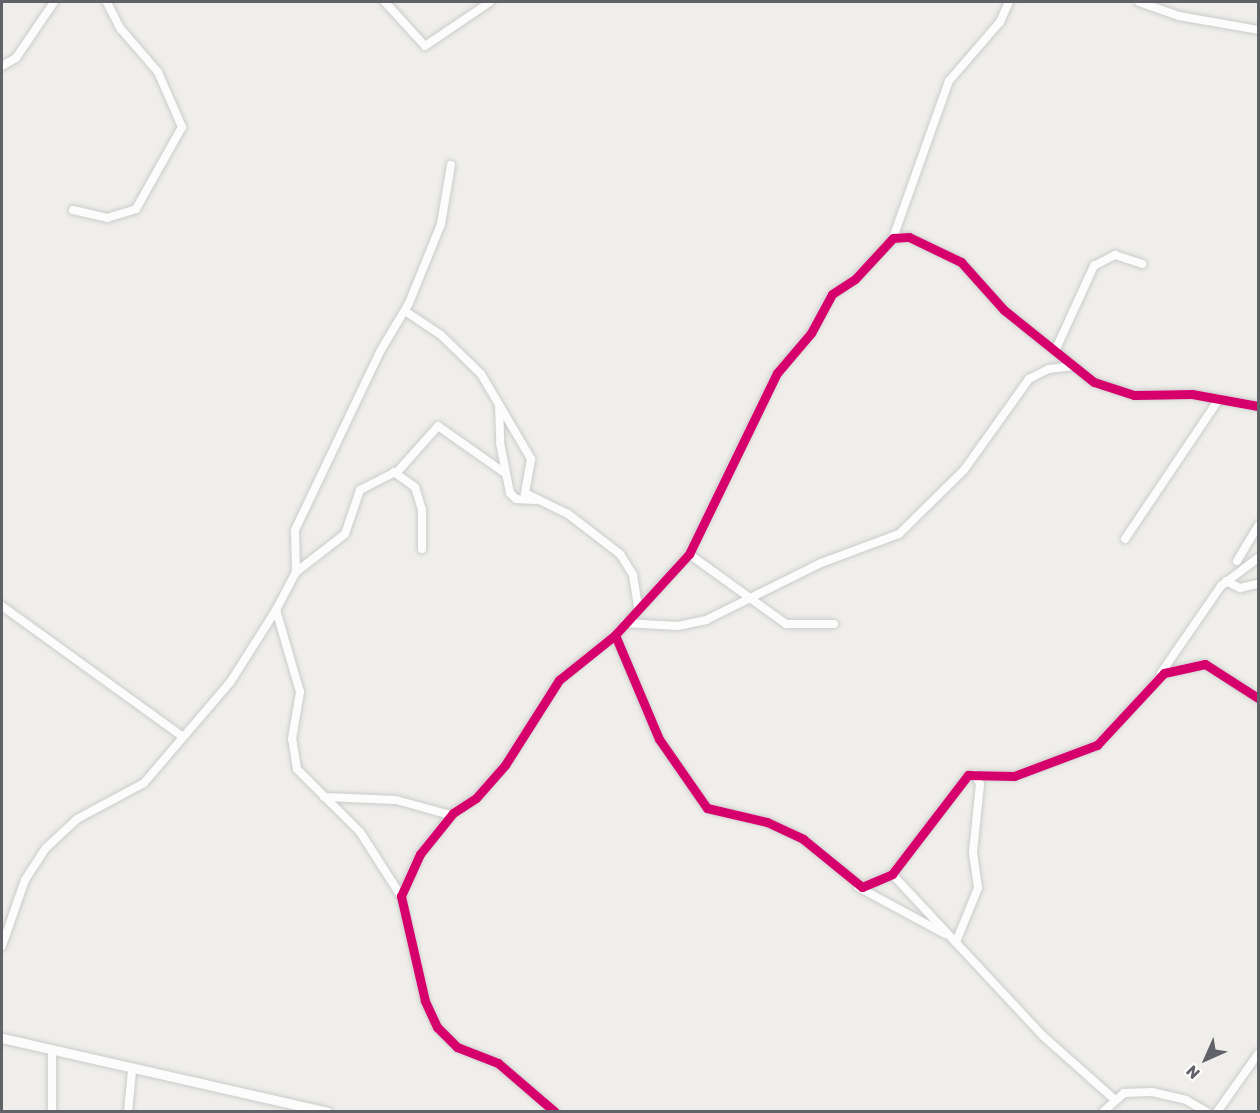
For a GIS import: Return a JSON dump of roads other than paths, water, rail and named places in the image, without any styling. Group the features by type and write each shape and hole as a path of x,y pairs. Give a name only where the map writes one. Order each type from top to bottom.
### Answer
{"street":[{"path":"2,66 16,58 54,2"},
{"path":"73,210 107,218 136,209 182,127 158,72 120,28 106,2"},
{"path":"385,2 425,46 490,2"},
{"path":"401,896 420,854 451,815 505,765 559,680 615,635 638,606 689,554 777,373 811,333 829,297 855,279 893,238 949,81 1000,22 1009,2"},
{"path":"1139,2 1179,16 1258,30"},
{"path":"296,572 295,530 381,350 405,311 449,202 451,165"},
{"path":"893,238 909,237 961,262 994,301 1072,366 1127,394 1220,399 1258,406"},
{"path":"1055,351 1094,266 1115,255 1143,264"},
{"path":"405,311 456,348 499,404 531,459 525,493 568,514 620,554 633,575 638,606"},
{"path":"625,622 696,624 821,563 899,534 964,470 1029,379 1049,369 1072,366"},
{"path":"1125,539 1220,399"},
{"path":"499,404 506,474 513,497 538,500"},
{"path":"2,946 25,880 56,837 77,819 133,793 183,736 231,681 276,610 296,572 345,534 360,490 394,472 438,426 506,474"},
{"path":"394,472 415,487 422,510 422,549"},
{"path":"1237,561 1258,526"},
{"path":"689,554 749,600 793,627 834,624"},
{"path":"857,887 892,874 964,780 975,774 1014,776 1100,744 1159,677 1226,581 1258,558"},
{"path":"1226,581 1240,588 1258,584"},
{"path":"2,606 183,736"},
{"path":"276,610 300,692 294,757 303,778 360,832 401,896 424,1001 437,1027 458,1047 498,1063 555,1112"},
{"path":"615,635 659,739 707,808 767,822 803,838 857,887 949,936"},
{"path":"1159,677 1205,664 1258,698"},
{"path":"956,942 978,888 974,852 980,784 975,774"},
{"path":"322,796 396,800 451,815"},
{"path":"892,874 1043,1036 1114,1099"},
{"path":"2,1038 132,1071 328,1112"},
{"path":"52,1052 52,1112"},
{"path":"1217,1112 1258,1054"},
{"path":"128,1112 132,1071"},
{"path":"1103,1112 1114,1099 1152,1092 1186,1100 1207,1112"}]}
